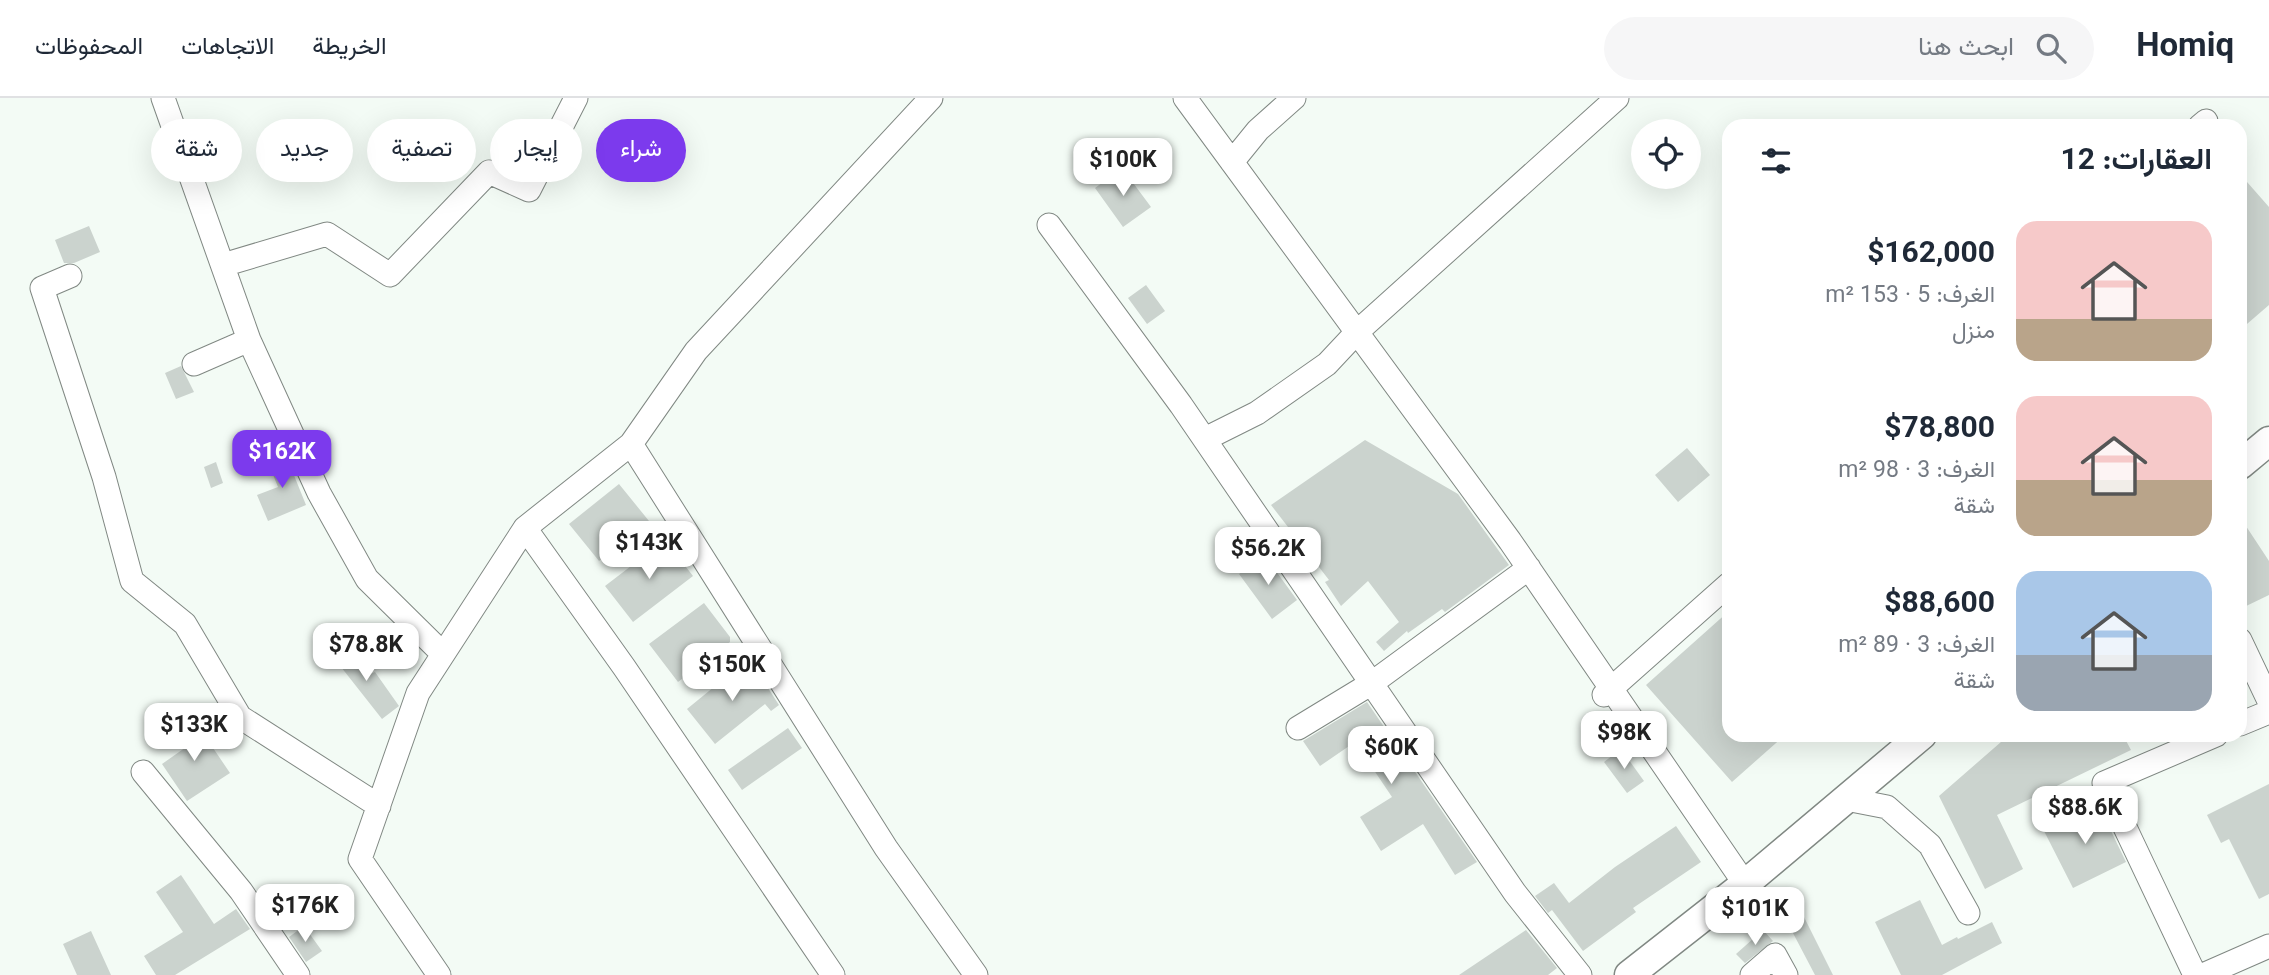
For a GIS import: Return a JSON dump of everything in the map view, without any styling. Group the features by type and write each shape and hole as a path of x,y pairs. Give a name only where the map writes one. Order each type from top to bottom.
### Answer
{"main road":[{"path":"2247,460 2269,441"},
{"path":"1629,975 1745,884 1914,742"}],"street":[{"path":"163,98 249,340 319,493 367,579 443,654"},
{"path":"223,265 327,234 390,275 489,172 529,190 576,98"},
{"path":"439,975 360,859 418,692 526,527 631,444 696,351 931,98"},
{"path":"1185,98 1529,568 1607,692 1745,884"},
{"path":"1232,162 1258,130 1294,98"},
{"path":"1205,439 1267,406 1326,363 1617,98"},
{"path":"1049,225 1205,439 1515,893 1580,975"},
{"path":"70,276 42,288 104,477 132,581 186,624 240,717 379,806"},
{"path":"194,363 249,340"},
{"path":"631,444 886,848 976,975"},
{"path":"526,527 833,975"},
{"path":"1298,728 1372,683 1529,568"},
{"path":"1607,692 1722,590"},
{"path":"2247,655 2269,701"},
{"path":"2247,721 2269,712"},
{"path":"2195,975 2104,783 2200,742"},
{"path":"143,772 242,891 298,975"},
{"path":"1846,799 1887,807 1930,845 1968,913"},
{"path":"2203,975 2269,946"},
{"path":"1752,975 1775,955 1786,975"}],"building":[{"path":"1122,168 1151,207 1123,227 1095,188"},
{"path":"2247,182 2269,207 2269,305 2247,324"},
{"path":"89,226 100,252 74,263 64,263 55,240"},
{"path":"1146,285 1165,311 1147,324 1128,298"},
{"path":"181,366 194,392 176,399 165,373"},
{"path":"1365,440 1458,494 1509,565 1445,612 1442,609 1408,633 1407,631 1384,651 1376,642 1399,622 1368,581 1341,606 1325,582 1329,580 1271,505"},
{"path":"1687,448 1710,475 1678,502 1655,475"},
{"path":"285,453 306,505 268,521 257,495 278,487 267,460"},
{"path":"216,462 223,483 211,488 204,467"},
{"path":"619,484 649,521 599,561 569,524"},
{"path":"2247,528 2269,561 2269,595 2247,606"},
{"path":"665,540 693,576 633,622 605,586"},
{"path":"1265,556 1297,600 1272,619 1239,574"},
{"path":"704,603 730,637 730,642 678,682 649,644"},
{"path":"1722,617 1722,742 1777,742 1732,782 1646,685"},
{"path":"347,647 370,674 375,672 399,706 382,719 330,653"},
{"path":"742,664 749,674 757,671 779,705 771,711 765,704 715,744 687,709"},
{"path":"1367,702 1477,862 1455,875 1423,824 1381,851 1360,817 1392,797 1355,742 1320,766 1303,741"},
{"path":"183,714 206,745 209,742 230,773 187,801 162,764 189,745 172,722"},
{"path":"788,728 802,748 742,790 728,770"},
{"path":"2001,742 2127,742 2131,750 1997,815 2023,869 1985,889 1939,796"},
{"path":"1621,749 1644,781 1627,793 1604,762"},
{"path":"2269,784 2269,894 2259,899 2229,839 2221,843 2207,815"},
{"path":"2098,804 2126,862 2073,888 2044,831"},
{"path":"1676,826 1701,862 1633,908 1636,912 1583,951 1552,910 1548,913 1535,896 1554,883 1569,903 1615,867"},
{"path":"181,875 214,924 236,909 250,929 175,975 156,975 144,956 183,932 156,892"},
{"path":"1920,900 1942,945 1992,922 2002,943 1942,975 1901,975 1875,922"},
{"path":"1802,913 1833,975 1815,975 1784,916"},
{"path":"304,926 322,951 306,962 289,937"},
{"path":"1526,930 1557,968 1548,975 1459,975"},
{"path":"1763,930 1773,941 1745,963 1736,954"},
{"path":"91,931 111,975 77,975 63,944"}]}
